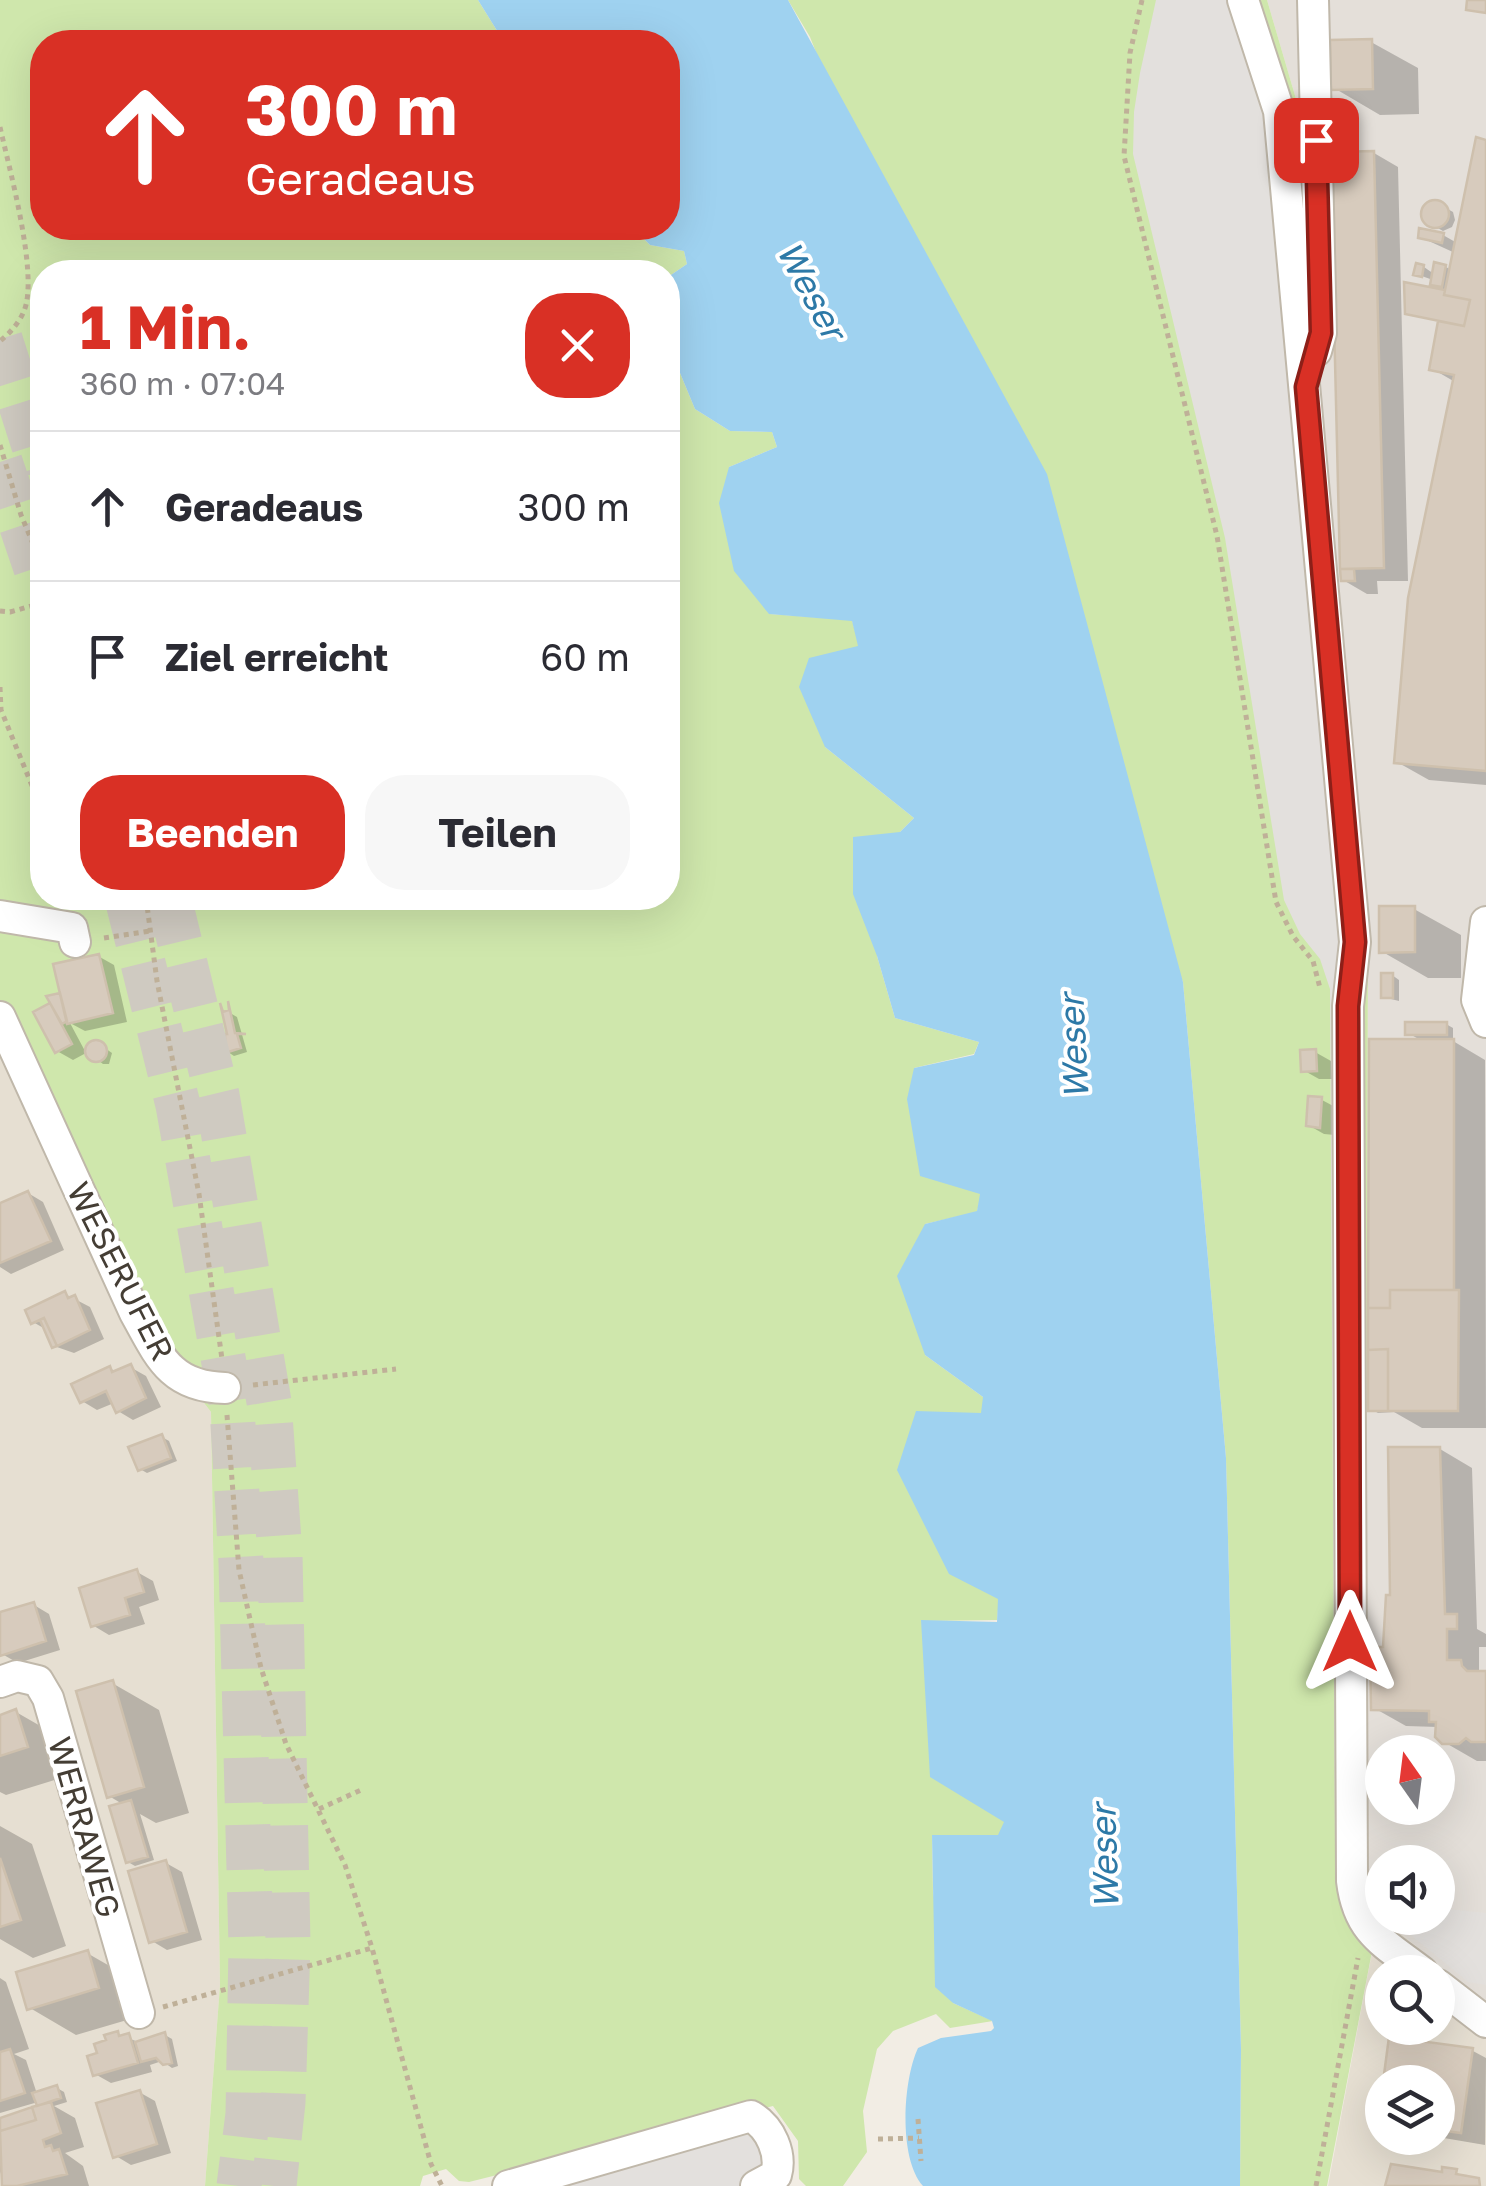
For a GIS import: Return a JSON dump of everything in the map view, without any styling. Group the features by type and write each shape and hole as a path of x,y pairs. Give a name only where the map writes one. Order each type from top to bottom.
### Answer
{"street":[{"path":"1306,387 1321,333 1313,0"},
{"path":"1246,1 1279,110 1355,942 1348,1006 1352,1881 1355,1906 1365,1926"},
{"path":"0,916 72,928 75,941"},
{"path":"1486,922 1477,1000 1486,1022"},
{"name":"WESERUFER","path":"0,1016 134,1313 154,1348 174,1376 204,1388 225,1388"},
{"name":"WERRAWEG","path":"0,1682 17,1676 38,1681 48,1698 140,2013"},
{"path":"1374,1935 1400,1955"},
{"path":"1455,1998 1486,2022"},
{"path":"508,2186 751,2116 768,2131 779,2164 776,2176 756,2186"}],"path":[{"path":"1142,0 1130,54 1124,156 1217,536 1276,902 1293,936 1313,961 1325,1008 1348,1006"},
{"path":"0,127 28,278 25,308 11,332 0,340"},
{"path":"0,445 30,536"},
{"path":"0,611 30,607"},
{"path":"0,687 1,710 30,781"},
{"path":"147,910 216,1300 239,1570 261,1668 286,1744 345,1865 372,1948 431,2164 442,2186"},
{"path":"75,941 124,938 150,931"},
{"path":"225,1388 396,1369"},
{"path":"319,1809 361,1790"},
{"path":"1316,2186 1365,1935"},
{"path":"140,2013 372,1948"},
{"path":"918,2120 920,2161"},
{"path":"878,2140 919,2138"}],"shaded area":[{"path":"1156,0 1240,0 1274,113 1349,944 1347,1852 1335,1851 1330,989 1320,959 1300,934 1284,900 1225,538 1133,154 1134,112"},
{"path":"1267,0 1486,0 1486,2005 1455,1979 1455,1955 1427,1955 1403,1935 1455,1935 1455,1845 1365,1845 1365,1825 1455,1825 1455,1735 1365,1735 1368,943 1296,99"},
{"path":"0,1012 141,1321 211,1412 220,1985 205,2186 0,2186"},
{"path":"1455,1910 1486,1913 1486,1985 1468,1982 1455,1971 1455,1955 1435,1955 1411,1935 1455,1935"},
{"path":"1375,1935 1403,1935 1427,1955 1371,1955"},
{"path":"1455,1979 1486,2005 1486,2186 1328,2186 1365,1989 1365,2045 1455,2045"},
{"path":"756,2124 774,2186 541,2186"}],"green space":[{"path":"0,0 478,0 497,30 30,30 30,240 645,240 650,245 684,251 687,264 680,269 680,260 30,260 30,910 680,910 680,373 695,409 730,431 772,432 777,447 729,467 770,614 852,620 859,646 825,747 914,818 900,832 877,956 895,1018 979,1042 974,1054 914,1068 981,1194 977,1212 925,1224 925,1355 983,1397 999,1599 997,1620 924,1621 1005,1822 999,1835 932,1836 933,1892 953,2003 993,2021 950,2028 936,2014 893,2031 877,2049 863,2111 867,2152 843,2186 806,2186 799,2179 798,2141 773,2106 469,2182 459,2181 446,2169 423,2176 420,2186 205,2186 220,1985 211,1412 141,1321 0,1012"},
{"path":"788,0 1267,0 1296,99 1368,943 1365,1935 1375,1935 1371,1955 1365,1955 1365,1988 1327,2186 1240,2186 1241,2049 1226,1458 1183,982 810,37"}],"water":[{"name":"Weser","path":"478,0 788,0 1047,474 1183,982 1226,1458 1241,2049 1240,2186 923,2186 915,2173 905,2118 909,2079 918,2048 941,2038 994,2028 992,2021 953,2003 935,1987 932,1835 998,1835 1004,1822 930,1777 921,1620 997,1622 998,1599 949,1574 897,1470 916,1411 981,1413 983,1397 925,1355 897,1276 925,1224 977,1211 980,1194 920,1176 907,1099 914,1068 974,1055 979,1042 895,1018 853,894 853,837 900,832 914,818 825,747 799,687 809,658 858,646 852,621 769,614 734,571 719,503 729,467 777,447 772,432 730,431 695,409 680,373 680,269 687,264 684,251 650,245 645,240 680,240 680,30 497,30"}],"building":[{"path":"1467,0 1486,0 1486,13 1466,10"},
{"path":"1372,39 1373,89 1331,90 1330,40"},
{"path":"1476,137 1486,140 1486,771 1394,763 1408,598 1454,375 1429,370 1438,321 1464,326 1470,300 1444,295"},
{"path":"1374,151 1384,568 1340,569 1330,152"},
{"path":"1435,200 1445,204 1449,214 1445,224 1435,228 1425,224 1421,214 1425,204"},
{"path":"1419,228 1444,233 1442,243 1418,238"},
{"path":"1434,262 1446,265 1442,287 1430,285"},
{"path":"1416,263 1424,265 1422,277 1413,275"},
{"path":"1404,282 1445,290 1444,295 1470,300 1464,326 1405,314"},
{"path":"1340,569 1354,569 1355,581 1341,581"},
{"path":"1379,906 1415,906 1415,952 1379,953"},
{"path":"99,954 113,1013 67,1024 53,964"},
{"path":"1381,973 1393,973 1393,998 1381,998"},
{"path":"60,993 67,1021 62,1024 46,996"},
{"path":"228,1001 235,1033 246,1034 237,1034 241,1048 225,1053 225,1035 218,1034 227,1034 220,1003 223,1012 229,1010"},
{"path":"50,1003 72,1044 55,1053 33,1012"},
{"path":"1405,1022 1447,1022 1447,1035 1405,1035"},
{"path":"1369,1039 1454,1039 1454,1290 1390,1290 1390,1308 1368,1308"},
{"path":"96,1040 104,1043 104,1059 96,1062 88,1059 85,1051 88,1043"},
{"path":"1316,1049 1317,1071 1301,1072 1300,1050"},
{"path":"1308,1096 1322,1097 1320,1128 1306,1126"},
{"path":"28,1191 51,1241 0,1263 0,1203"},
{"path":"1390,1290 1459,1290 1458,1411 1388,1411 1388,1349 1368,1350 1368,1308 1390,1308"},
{"path":"65,1291 68,1298 75,1295 90,1330 57,1346 44,1318 31,1324 25,1310"},
{"path":"44,1318 57,1346 52,1348 40,1320"},
{"path":"1388,1349 1388,1411 1368,1411 1368,1350"},
{"path":"131,1364 146,1398 116,1413 106,1391 80,1403 71,1384 110,1366 112,1372"},
{"path":"162,1434 171,1458 138,1471 128,1447"},
{"path":"1388,1447 1440,1447 1445,1614 1457,1614 1457,1629 1447,1629 1447,1660 1461,1660 1467,1671 1486,1671 1486,1742 1466,1738 1455,1744 1455,1735 1435,1735 1436,1722 1429,1722 1429,1711 1371,1710 1370,1647 1383,1647 1386,1595 1390,1595"},
{"path":"137,1569 144,1592 125,1598 130,1615 91,1627 79,1588"},
{"path":"34,1602 46,1641 0,1656 0,1612"},
{"path":"113,1680 144,1787 107,1798 76,1691"},
{"path":"16,1709 28,1747 0,1756 0,1715"},
{"path":"131,1800 148,1857 126,1863 109,1806"},
{"path":"0,1858 21,1920 0,1927"},
{"path":"166,1860 187,1932 149,1943 128,1871"},
{"path":"88,1950 99,1988 27,2010 16,1972"},
{"path":"118,2031 119,2036 129,2033 138,2063 93,2076 87,2056 97,2053 94,2044 106,2040 104,2035"},
{"path":"165,2032 172,2063 163,2065 156,2058 141,2062 135,2042"},
{"path":"1388,2045 1473,2048 1461,2133 1455,2132 1455,2065 1385,2065"},
{"path":"10,2049 25,2093 0,2101 0,2052"},
{"path":"57,2085 61,2098 37,2106 32,2093"},
{"path":"140,2090 157,2144 113,2158 96,2103"},
{"path":"51,2102 61,2133 43,2140 45,2147 59,2149 67,2174 2,2186 0,2131 36,2120 32,2107"},
{"path":"32,2107 36,2120 0,2131 0,2118"},
{"path":"1391,2164 1442,2172 1442,2167 1457,2169 1456,2174 1479,2178 1480,2186 1385,2186"}],"tunnel":[{"path":"0,339 30,433"},
{"path":"0,462 30,551"},
{"path":"130,910 178,1105 232,1408 241,1562 251,1946 248,2114 239,2186"},
{"path":"172,910 217,1095 269,1402 280,1555 288,1944 283,2102 274,2186"}],"route":[{"path":"1316,140 1321,333 1306,387 1355,942 1348,1006 1350,1642"}]}
